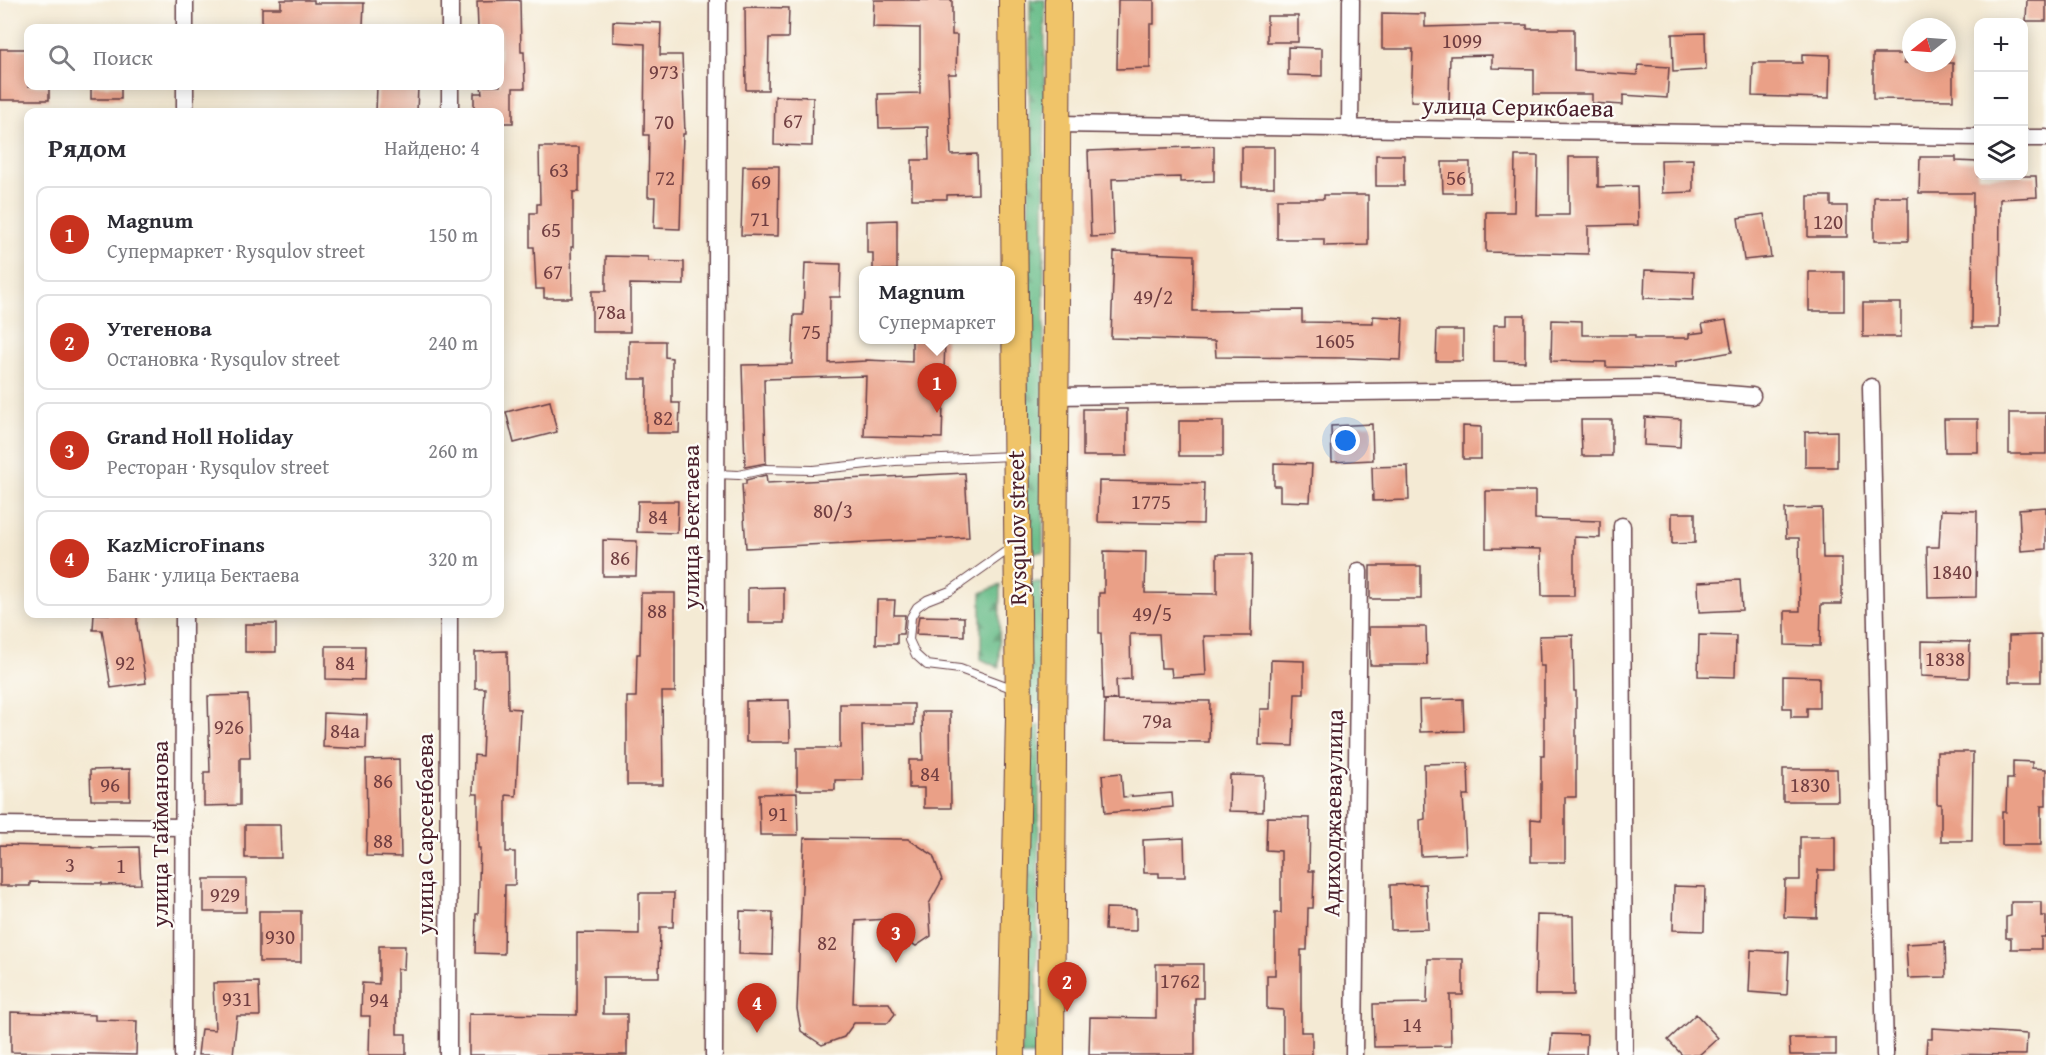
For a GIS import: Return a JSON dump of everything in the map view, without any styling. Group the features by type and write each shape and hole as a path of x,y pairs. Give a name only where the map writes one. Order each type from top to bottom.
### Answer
{"main road":[{"name":"Rysqulov street","path":"1012,0 1014,266"},
{"name":"Rysqulov street","path":"1051,1055 1058,0"},
{"name":"Rysqulov street","path":"1012,1055 1019,716 1015,341"},
{"path":"1017,573 1054,570"},
{"path":"1019,716 1054,716"}],"street":[{"path":"185,0 185,24"},
{"path":"450,0 450,24"},
{"name":"улица Бектаева","path":"714,1055 718,0"},
{"path":"1350,129 1351,0"},
{"path":"185,90 185,108"},
{"path":"450,90 450,108"},
{"name":"улица Серикбаева","path":"1057,124 1974,137"},
{"path":"2028,138 2046,138"},
{"path":"1871,387 1886,1055"},
{"path":"1056,396 1655,388 1752,396"},
{"path":"1622,526 1624,1055"},
{"name":"Адиходжаеваулица","path":"1354,1055 1359,571"},
{"name":"улица Тайманова","path":"183,1055 184,618"},
{"name":"улица Сарсенбаева","path":"448,1055 449,618"},
{"path":"0,825 184,827"}],"lane":[{"path":"715,474 740,475 765,469 813,470 895,461 1016,455"},
{"path":"1017,544 950,591 927,600 917,607 911,617 909,640 916,655 927,665 960,669 1019,690"}],"green space":[{"path":"1030,0 1045,0 1043,552 1026,553"},
{"path":"1026,582 1041,582 1042,708 1027,708"},
{"path":"1000,585 999,668 981,659 981,593"},
{"path":"1025,725 1040,726 1036,1055 1021,1055"}],"building":[{"path":"281,0 314,0 314,3 364,3 363,24 262,24 262,8 281,8"},
{"path":"520,0 521,52 524,52 525,88 513,88 513,123 504,123 504,108 474,108 474,93 482,93 482,90 504,90 504,24 478,24 477,1"},
{"path":"874,0 952,0 952,35 957,35 956,74 948,74 951,155 977,154 978,194 947,195 947,199 912,199 912,160 929,160 928,127 879,128 878,94 920,93 920,28 873,27"},
{"path":"1118,0 1154,0 1154,24 1150,24 1150,68 1117,69"},
{"path":"2027,0 2046,0 2046,21 2028,21"},
{"path":"745,7 789,8 788,38 769,38 768,90 746,90"},
{"path":"1382,13 1425,14 1425,27 1527,25 1527,29 1574,29 1574,71 1637,75 1638,65 1669,67 1667,98 1623,95 1623,105 1592,103 1592,94 1534,94 1534,69 1492,68 1492,55 1450,56 1449,102 1411,101 1413,49 1382,49"},
{"path":"1267,16 1298,16 1298,42 1267,42"},
{"path":"613,21 661,23 660,55 682,55 685,134 683,134 680,229 654,228 655,197 648,197 649,135 644,135 645,44 613,42"},
{"path":"1705,33 1706,70 1673,72 1672,34"},
{"path":"1288,47 1322,48 1322,76 1288,75"},
{"path":"0,49 24,49 24,90 49,90 49,100 0,100"},
{"path":"1802,54 1830,55 1829,98 1752,96 1753,63 1802,63"},
{"path":"1873,54 1902,54 1902,72 1953,72 1953,100 1873,99"},
{"path":"91,90 121,90 121,99 91,99"},
{"path":"377,90 418,90 417,108 376,108"},
{"path":"775,96 813,97 812,146 774,145"},
{"path":"1214,146 1214,181 1180,182 1180,177 1112,179 1114,236 1091,237 1088,151"},
{"path":"539,147 579,147 579,192 573,192 572,298 544,298 544,289 536,289 534,247 530,247 530,213 537,213 537,204 540,204"},
{"path":"1242,147 1274,147 1274,187 1242,187"},
{"path":"1376,155 1404,155 1404,186 1376,186"},
{"path":"1515,156 1538,156 1537,215 1569,215 1569,157 1598,157 1598,187 1637,186 1638,225 1588,226 1588,254 1486,252 1486,212 1514,212"},
{"path":"1920,157 1956,157 1956,161 1974,162 1974,180 2028,180 2028,176 2036,176 2037,197 2000,199 1999,328 1972,328 1973,193 1919,193"},
{"path":"1693,159 1693,192 1662,193 1661,160"},
{"path":"1442,162 1470,162 1470,193 1443,193"},
{"path":"743,166 779,166 778,236 741,235"},
{"path":"1324,195 1368,195 1368,245 1324,246 1324,239 1277,239 1277,199 1324,199"},
{"path":"1808,196 1831,196 1831,206 1847,206 1847,237 1808,237"},
{"path":"1874,197 1908,197 1908,241 1874,241"},
{"path":"1764,214 1771,257 1744,260 1738,218"},
{"path":"897,220 897,266 873,266 873,253 867,253 867,221"},
{"path":"1114,252 1194,255 1193,311 1302,310 1302,322 1373,323 1373,316 1403,318 1401,360 1216,357 1215,341 1111,338"},
{"path":"606,256 648,257 648,261 684,262 684,285 630,284 630,332 592,332 592,291 606,291"},
{"path":"805,263 841,264 840,297 830,297 829,363 866,360 912,362 912,344 945,344 942,438 864,436 866,376 764,379 766,463 745,467 742,365 792,364 794,315 803,315"},
{"path":"1645,270 1694,272 1693,300 1644,298"},
{"path":"1809,272 1844,272 1844,311 1809,311"},
{"path":"1863,303 1901,303 1901,337 1863,337"},
{"path":"1506,315 1525,315 1525,362 1494,361 1494,325 1506,325"},
{"path":"1552,320 1582,321 1582,335 1689,338 1689,334 1704,332 1702,324 1726,320 1732,352 1676,362 1676,368 1606,367 1606,362 1551,361"},
{"path":"1437,330 1463,330 1463,361 1436,361"},
{"path":"629,341 665,341 665,357 672,358 672,403 680,403 679,433 646,433 647,379 629,379"},
{"path":"550,401 557,432 514,443 506,412"},
{"path":"1083,409 1127,409 1127,456 1083,456"},
{"path":"2009,413 2046,413 2046,454 2009,454"},
{"path":"1645,417 1681,419 1680,447 1644,445"},
{"path":"1944,419 1978,419 1978,452 1945,452"},
{"path":"1581,420 1612,420 1612,456 1582,456"},
{"path":"1179,421 1223,421 1223,456 1179,456"},
{"path":"1372,424 1373,460 1332,462 1331,426"},
{"path":"1463,426 1481,427 1481,459 1463,459"},
{"path":"1837,431 1837,467 1805,467 1805,432"},
{"path":"1274,463 1312,464 1310,502 1280,501 1280,486 1274,486"},
{"path":"1408,466 1409,500 1373,501 1372,467"},
{"path":"965,473 969,537 746,548 742,484 746,484 746,480 766,475 767,483"},
{"path":"1099,481 1204,483 1203,524 1098,522"},
{"path":"1486,491 1535,491 1535,519 1600,521 1600,538 1574,537 1574,596 1542,596 1541,549 1486,548"},
{"path":"638,501 678,501 677,533 637,532"},
{"path":"2046,507 2046,549 2021,551 2019,509"},
{"path":"1822,508 1823,558 1842,558 1842,604 1821,604 1820,646 1785,645 1785,611 1800,611 1799,538 1786,538 1785,509"},
{"path":"1941,510 1977,511 1976,597 1928,598 1927,547 1939,547"},
{"path":"1672,513 1695,513 1695,543 1672,544"},
{"path":"603,540 637,541 636,576 603,576"},
{"path":"1104,551 1146,552 1145,593 1217,594 1217,554 1252,554 1251,636 1204,636 1206,675 1172,677 1171,668 1161,668 1159,634 1130,634 1131,679 1116,680 1117,699 1103,700 1099,593 1104,593"},
{"path":"1370,566 1421,566 1421,599 1370,599"},
{"path":"1740,580 1742,610 1699,612 1698,582"},
{"path":"784,587 784,623 748,623 748,588"},
{"path":"641,593 675,593 675,692 662,692 663,785 627,785 627,697 636,697 637,654 640,654"},
{"path":"877,600 895,600 894,615 905,615 903,634 897,634 897,644 876,644"},
{"path":"919,616 964,617 964,636 916,634"},
{"path":"94,618 137,618 146,683 111,688 102,630 93,630"},
{"path":"245,624 276,624 276,652 245,652"},
{"path":"1369,627 1426,627 1427,665 1370,665"},
{"path":"1573,635 1574,691 1576,691 1576,797 1565,797 1565,862 1531,862 1531,819 1541,820 1541,756 1544,756 1544,666 1540,666 1539,636"},
{"path":"1699,635 1736,636 1735,677 1698,676"},
{"path":"2041,635 2041,682 2009,682 2009,636"},
{"path":"1921,641 1970,642 1969,678 1921,676"},
{"path":"326,646 365,646 364,680 326,679"},
{"path":"507,651 508,708 520,709 516,796 506,795 506,852 515,852 515,885 505,885 504,954 475,953 480,848 478,848 478,794 473,794 474,755 482,756 485,688 475,688 475,652"},
{"path":"1271,660 1304,661 1304,694 1295,694 1293,746 1259,745 1260,709 1270,709"},
{"path":"1783,676 1819,677 1819,708 1807,708 1807,717 1791,717 1791,708 1783,708"},
{"path":"248,695 250,758 240,758 240,805 204,806 204,772 210,772 208,696"},
{"path":"1463,699 1464,731 1420,732 1419,700"},
{"path":"789,700 790,742 746,742 746,701"},
{"path":"1105,700 1210,701 1209,742 1104,741"},
{"path":"840,704 914,704 914,725 862,725 863,780 835,780 835,790 797,790 797,748 840,748"},
{"path":"922,712 950,712 951,808 924,808 924,788 909,788 909,760 923,760"},
{"path":"324,713 367,715 366,749 323,747"},
{"path":"1937,752 1973,752 1972,841 1941,841 1941,804 1937,804"},
{"path":"399,759 401,857 366,856 366,760"},
{"path":"2013,761 2032,762 2032,768 2046,769 2046,806 2041,806 2041,845 2002,845 2002,812 2006,812 2007,779 2013,779"},
{"path":"1468,763 1469,795 1463,795 1466,854 1421,856 1420,820 1425,819 1424,764"},
{"path":"130,769 130,800 91,800 90,770"},
{"path":"1783,769 1837,769 1838,801 1783,801"},
{"path":"1121,773 1123,797 1172,793 1173,807 1105,813 1102,775"},
{"path":"1230,775 1264,776 1263,812 1229,811"},
{"path":"797,793 798,835 760,835 759,794"},
{"path":"1267,817 1310,818 1309,871 1314,871 1313,908 1308,908 1307,950 1301,950 1301,1032 1312,1032 1312,1055 1283,1055 1283,1010 1267,1009 1267,975 1275,975 1275,913 1281,913 1281,851 1266,850"},
{"path":"245,825 280,825 281,858 245,858"},
{"path":"1800,837 1835,837 1835,870 1818,870 1817,918 1784,917 1785,880 1800,880"},
{"path":"804,838 908,839 933,855 942,880 929,904 931,936 916,946 907,940 904,918 856,921 853,1003 889,1003 895,1014 888,1023 854,1023 844,1037 822,1045 801,1031 797,1009"},
{"path":"1184,838 1185,877 1159,877 1159,873 1144,873 1143,840"},
{"path":"0,845 139,847 141,884 30,882 30,886 0,886"},
{"path":"204,879 246,879 246,912 204,912"},
{"path":"1426,884 1428,929 1391,930 1390,885"},
{"path":"1674,886 1705,887 1704,931 1673,930"},
{"path":"639,893 674,893 673,927 660,927 659,977 603,977 603,1014 627,1014 627,1055 469,1055 469,1014 577,1015 577,933 639,934"},
{"path":"2011,902 2041,902 2041,916 2046,916 2046,937 2041,937 2041,949 2011,949 2011,938 2006,938 2006,917 2011,916"},
{"path":"1106,908 1136,909 1136,931 1105,930"},
{"path":"259,911 301,911 301,962 259,962"},
{"path":"740,911 773,912 772,955 739,954"},
{"path":"1537,915 1573,916 1574,995 1535,995"},
{"path":"1945,942 1946,977 1908,978 1906,944"},
{"path":"379,946 405,946 404,969 397,969 397,1034 406,1034 406,1055 369,1055 370,1016 361,1016 362,983 379,984"},
{"path":"1751,950 1789,952 1787,995 1749,992"},
{"path":"1428,959 1463,959 1463,995 1450,995 1451,1046 1374,1047 1373,1004 1427,1003"},
{"path":"1156,964 1203,964 1203,998 1195,998 1195,1055 1089,1055 1090,1017 1156,1018"},
{"path":"259,982 260,1016 237,1016 233,1055 198,1055 201,1029 215,1030 213,983"},
{"path":"11,1012 95,1015 95,1020 137,1021 136,1055 11,1052"},
{"path":"1696,1014 1718,1038 1699,1055 1682,1055 1668,1040"},
{"path":"1932,1028 2027,1034 2026,1055 1926,1054 1927,1039 1932,1039"},
{"path":"1552,1034 1587,1035 1586,1055 1550,1055"},
{"path":"1789,1038 1836,1038 1836,1055 1790,1055"}],"place":[{"name":"Magnum","path":"937,413"},
{"name":"Grand Holl Holiday","path":"896,963"},
{"name":"Утегенова","path":"1067,1012"},
{"name":"KazMicroFinans","path":"757,1033"}]}
